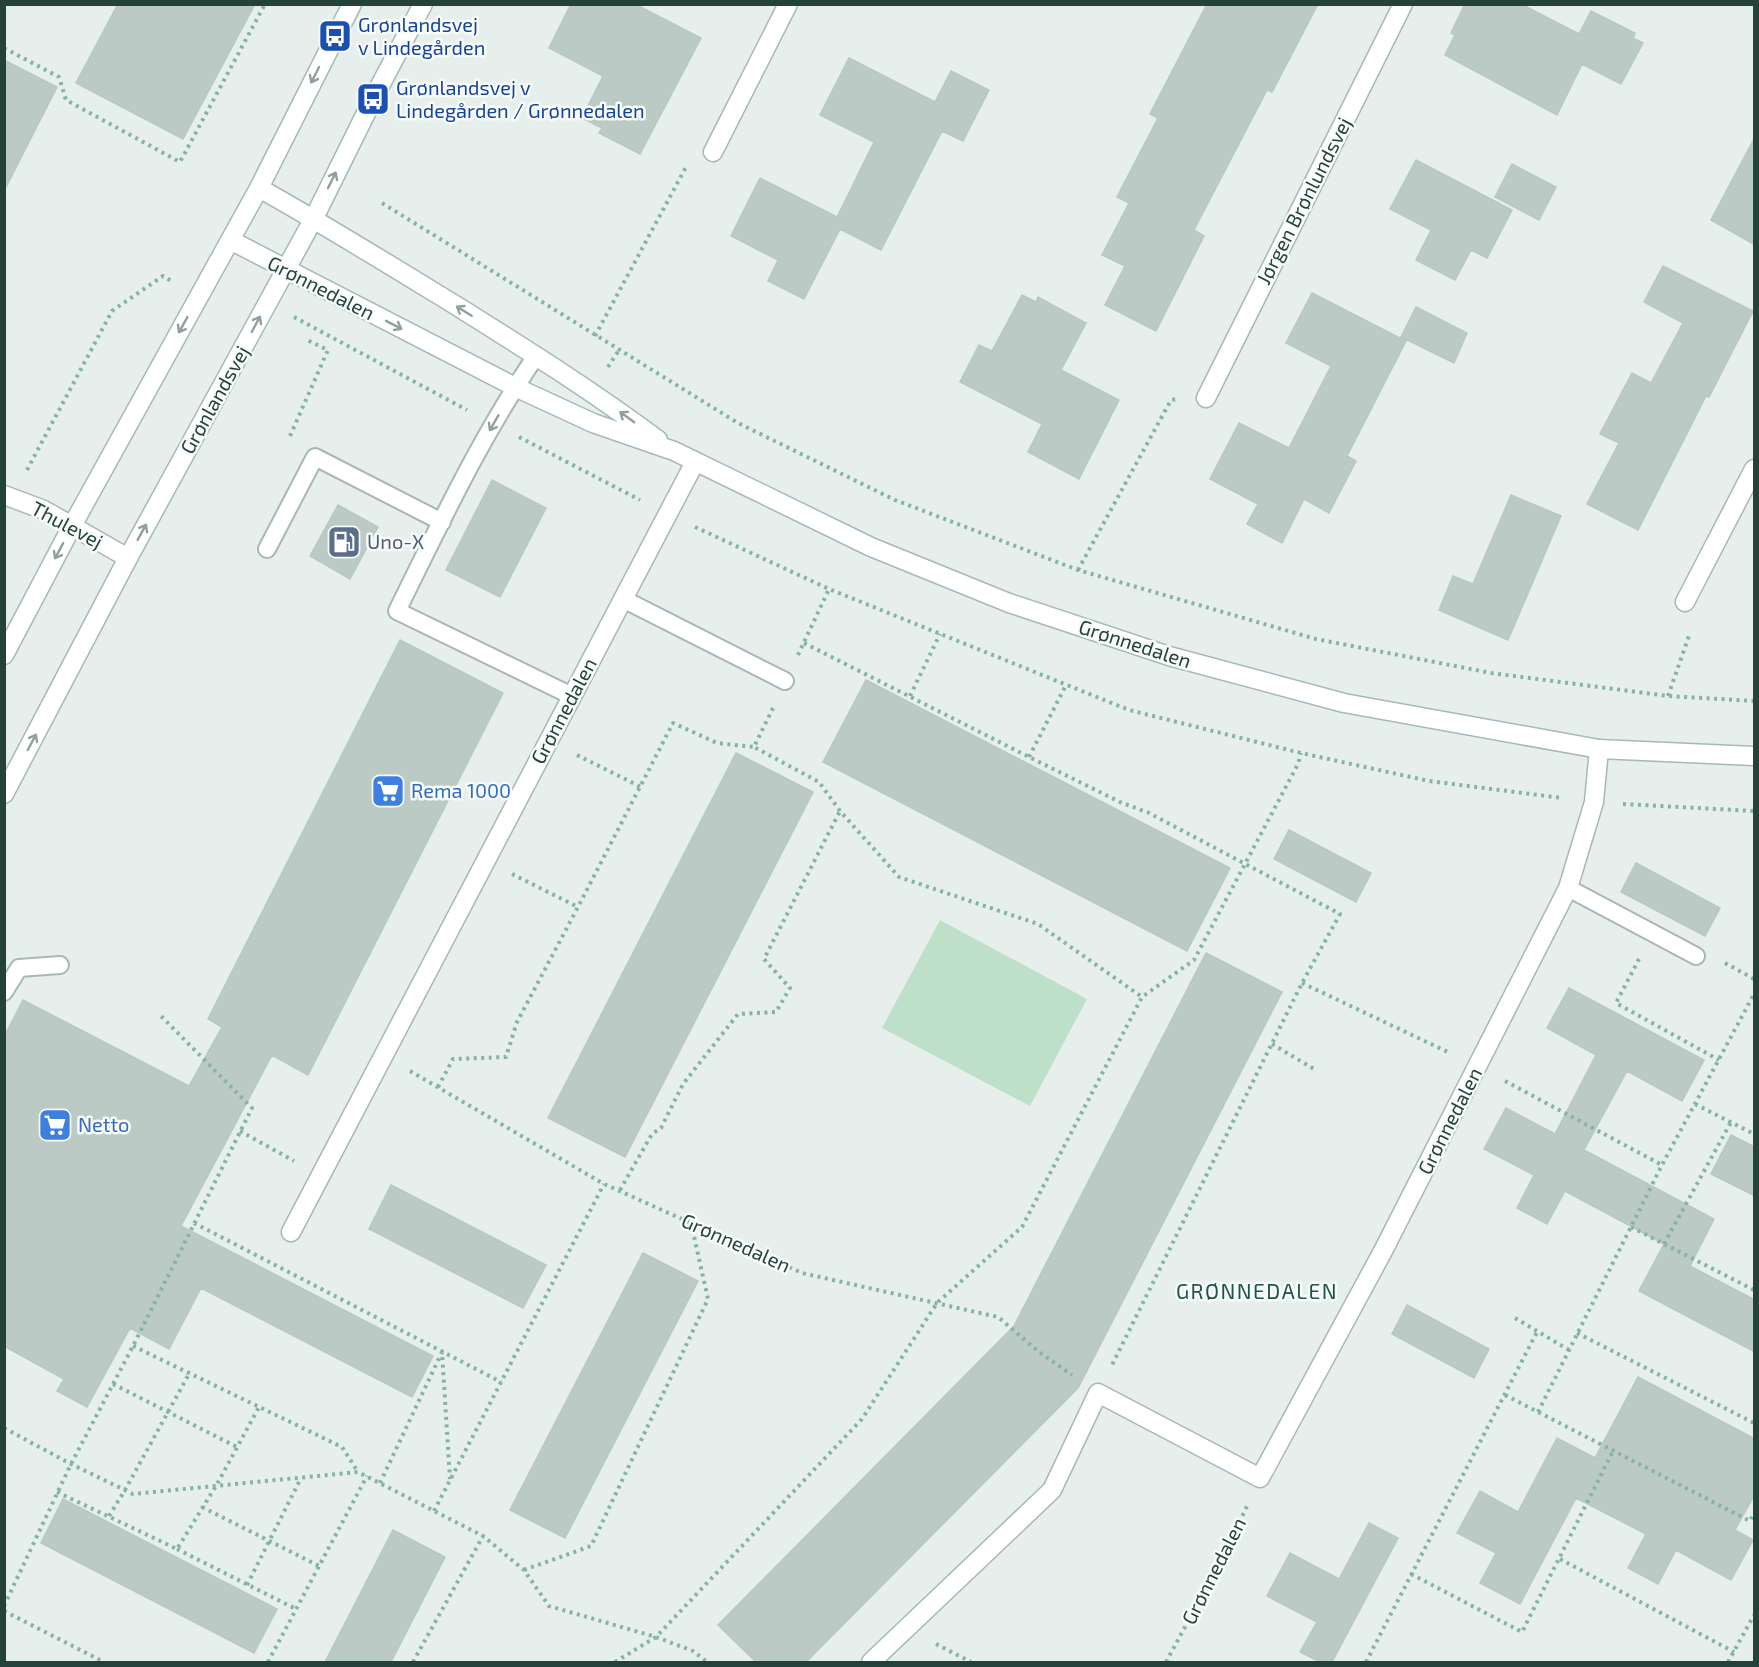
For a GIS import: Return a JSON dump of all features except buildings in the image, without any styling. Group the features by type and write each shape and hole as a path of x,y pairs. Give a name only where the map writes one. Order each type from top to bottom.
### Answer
{"street":[{"path":"4,655 72,526 259,188 352,4"},
{"name":"Grønlandsvej","path":"4,794 128,558 314,218 423,4"},
{"path":"712,152 788,4"},
{"name":"Jørgen Brønlundsvej","path":"1206,398 1403,4"},
{"name":"Grønnedalen","path":"259,188 314,218 536,356 603,399 674,451 871,548 1009,603 1169,656 1344,703 1599,749 1755,756"},
{"name":"Grønnedalen","path":"230,240 515,387 593,423 674,451"},
{"name":"Grønnedalen","path":"291,1232 695,462"},
{"path":"1685,602 1755,469"},
{"name":"Thulevej","path":"8,497 44,510 128,558"},
{"name":"Grønnedalen","path":"1260,1478 1443,1137 1568,888 1594,802 1599,749"},
{"path":"871,1662 1052,1490 1098,1393 1260,1478"}],"lane":[{"path":"536,356 472,461 397,611 572,696"},
{"path":"267,549 315,457 442,522"},
{"path":"623,599 785,681"},
{"path":"1568,888 1696,957"},
{"path":"4,992 19,968 60,965"}],"path":[{"path":"4,48 59,77 66,100 180,162 265,4"},
{"path":"595,336 688,165 712,152"},
{"path":"382,203 738,423 895,500 1078,570 1316,639 1491,673 1668,696 1755,701"},
{"path":"8,497 112,311 163,276 199,296"},
{"path":"267,303 493,424"},
{"path":"305,339 328,350 290,436 315,457"},
{"path":"1078,570 1171,399 1206,398"},
{"path":"754,747 829,589"},
{"path":"1668,696 1697,615 1685,602"},
{"path":"910,696 940,634"},
{"path":"804,643 1029,758 1120,802 1149,813 1340,914 1302,983 1098,1393"},
{"path":"1029,758 1065,685"},
{"path":"438,1087 453,1059 506,1058 516,1022 641,787 672,723 717,743 754,747 819,782 840,811 899,877 1038,924 1142,997"},
{"path":"549,740 641,787"},
{"path":"615,1662 656,1636 862,1419 937,1303 1022,1227 1142,997 1194,960 1298,764 1301,753"},
{"path":"620,1190 652,1134 661,1128 683,1084 738,1014 776,1012 781,1004 790,988 764,959 840,811"},
{"path":"486,861 578,907"},
{"path":"1653,933 1616,1003 1719,1060"},
{"path":"1538,1413 1631,1227 1755,994"},
{"path":"4,1606 70,1464 133,1346 252,1108 160,1014"},
{"path":"1272,1044 1314,1069"},
{"name":"Grønnedalen","path":"384,1056 604,1184 802,1273 999,1317 1040,1352 1098,1393"},
{"path":"1695,1104 1755,1134"},
{"path":"1664,1244 1731,1122"},
{"path":"240,1131 321,1176"},
{"path":"434,1511 604,1184"},
{"path":"194,1223 501,1382"},
{"path":"524,1570 591,1546 708,1299 691,1223"},
{"path":"1631,1227 1755,1290"},
{"path":"1515,1318 1569,1350"},
{"path":"1366,1662 1537,1332"},
{"path":"1577,1333 1755,1424"},
{"path":"133,1346 342,1447 358,1472"},
{"path":"442,1352 450,1480"},
{"path":"380,1483 442,1352"},
{"path":"109,1516 189,1374"},
{"path":"113,1384 237,1447"},
{"path":"1504,1395 1750,1521 1755,1513"},
{"path":"177,1549 216,1486 259,1407"},
{"path":"4,1428 70,1464 133,1494 358,1472 483,1536 524,1570 549,1605 656,1636 693,1651 707,1662"},
{"path":"1411,1574 1522,1632 1613,1451"},
{"path":"268,1662 367,1476"},
{"path":"247,1585 301,1478"},
{"name":"Grønnedalen","path":"1167,1662 1225,1553 1260,1478"},
{"path":"57,1492 296,1609"},
{"path":"202,1507 319,1566"},
{"path":"413,1662 483,1536"},
{"path":"1560,1559 1734,1652"},
{"path":"4,1611 104,1662"},
{"path":"1728,1662 1755,1615"},
{"path":"906,1629 971,1662"}],"green space":[{"path":"940,920 1087,999 1030,1106 882,1028"}],"place":[{"name":"Grønlandsvej v Lindegården","path":"335,36"},
{"name":"Grønlandsvej v Lindegården / Grønnedalen","path":"373,99"},
{"name":"Uno-X","path":"344,542"},
{"name":"Rema 1000","path":"388,791"},
{"name":"Netto","path":"55,1125"}],"district":[{"name":"GRØNNEDALEN","path":"1257,1292"}]}
